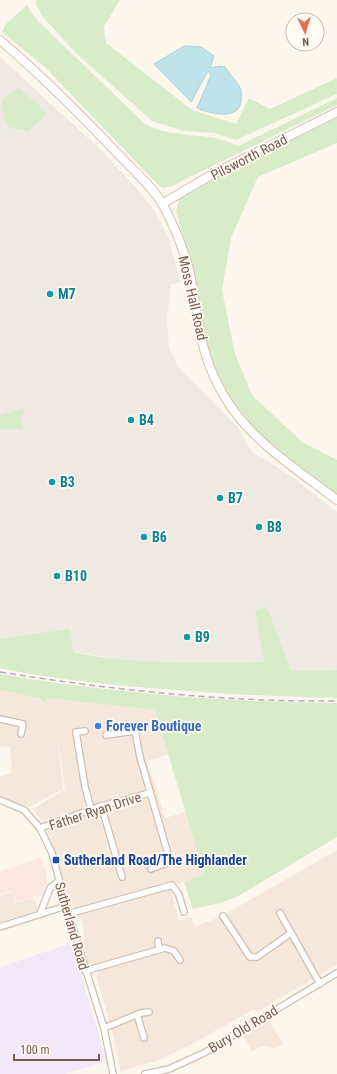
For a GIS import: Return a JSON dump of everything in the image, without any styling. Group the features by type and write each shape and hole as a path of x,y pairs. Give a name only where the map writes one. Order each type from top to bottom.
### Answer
{"street":[{"name":"Moss Hall Road","path":"0,40 78,112 149,187 162,204 186,260 202,341 214,378 223,396 238,418 261,443 337,500"},
{"name":"Pilsworth Road","path":"162,204 211,175 337,112"},
{"path":"0,719 23,724 21,734"},
{"path":"85,731 76,732 85,787 91,809"},
{"path":"106,735 135,731 140,757 170,861 151,869"},
{"name":"Father Ryan Drive","path":"40,828 91,809 150,793"},
{"name":"Sutherland Road","path":"0,800 24,810 40,828 52,853 68,914 104,1028 113,1074"},
{"path":"98,807 104,815 122,877"},
{"path":"40,914 50,888 59,881"},
{"path":"68,914 172,885 179,895 184,912"},
{"path":"0,927 66,906"},
{"path":"280,913 320,984"},
{"path":"223,916 250,957 257,957 291,933"},
{"path":"158,941 159,949"},
{"path":"85,971 165,948 174,951 180,960"},
{"name":"Bury Old Road","path":"144,1074 169,1069 204,1053 337,973"},
{"path":"104,1028 137,1014 149,1012"},
{"path":"137,1014 144,1038"}],"shaded area":[{"path":"0,57 101,150 138,190 155,212 168,236 180,282 171,285 167,319 169,348 178,367 237,426 251,451 292,477 337,512 337,670 285,672 123,660 0,639"},
{"path":"0,690 39,698 47,703 46,698 155,710 169,754 147,761 165,818 185,812 205,874 170,887 179,920 191,917 195,927 222,916 337,850 337,964 257,1012 254,1009 194,1043 159,1060 120,1071 112,1031 97,978 98,972 88,963 83,923 71,903 46,827 33,809 65,789 57,736 63,789 29,807 0,797 0,777 12,772 10,746 0,747"},
{"path":"41,857 46,873 47,883 40,896 16,902 12,891 0,895 0,872"},
{"path":"12,892 16,903 34,898 38,910 0,922 0,896"},
{"path":"71,943 106,1062 64,1074 0,1074 0,967"},
{"path":"269,1021 283,1044 272,1049 270,1046 267,1047 265,1045 252,1051 243,1036"}],"green space":[{"path":"38,0 120,0 104,26 106,43 192,110 236,124 249,98 270,109 337,78 337,94 236,140 214,133 184,131 152,121 78,55 42,16 35,2"},
{"path":"27,5 42,25 145,124 153,128 176,134 216,138 238,146 337,98 337,105 172,186 163,188 157,184 47,69 2,32 5,25"},
{"path":"19,88 36,102 47,114 28,131 9,127 6,123 1,104 4,98"},
{"path":"337,117 337,143 258,177 231,238 222,290 235,354 252,395 302,442 337,460 337,495 286,458 267,442 242,417 230,400 221,382 208,346 193,275 176,211 179,199 191,190"},
{"path":"25,408 20,420 23,426 21,429 0,429 0,415"},
{"path":"267,607 291,671 337,670 337,698 290,697 148,688 55,678 0,668 0,639 69,629 73,652 144,661 216,663 264,662 255,610"},
{"path":"0,674 42,681 168,695 252,701 337,703 337,837 240,895 224,902 193,909 184,882 204,874 155,710 46,698 47,704 39,698 0,690"}],"water":[{"path":"184,46 201,47 214,56 210,68 220,66 225,67 240,87 241,91 239,107 235,111 230,114 223,114 197,108 211,75 208,71 191,102 154,64"}],"railway":[{"path":"0,672 168,694 295,701 337,701"}],"place":[{"name":"M7","path":"50,294"},
{"name":"B4","path":"131,420"},
{"name":"B3","path":"52,482"},
{"name":"B7","path":"220,498"},
{"name":"B8","path":"259,527"},
{"name":"B6","path":"144,537"},
{"name":"B10","path":"57,576"},
{"name":"B9","path":"187,637"},
{"name":"Forever Boutique","path":"98,726"},
{"name":"Sutherland Road/The Highlander","path":"56,860"}]}
